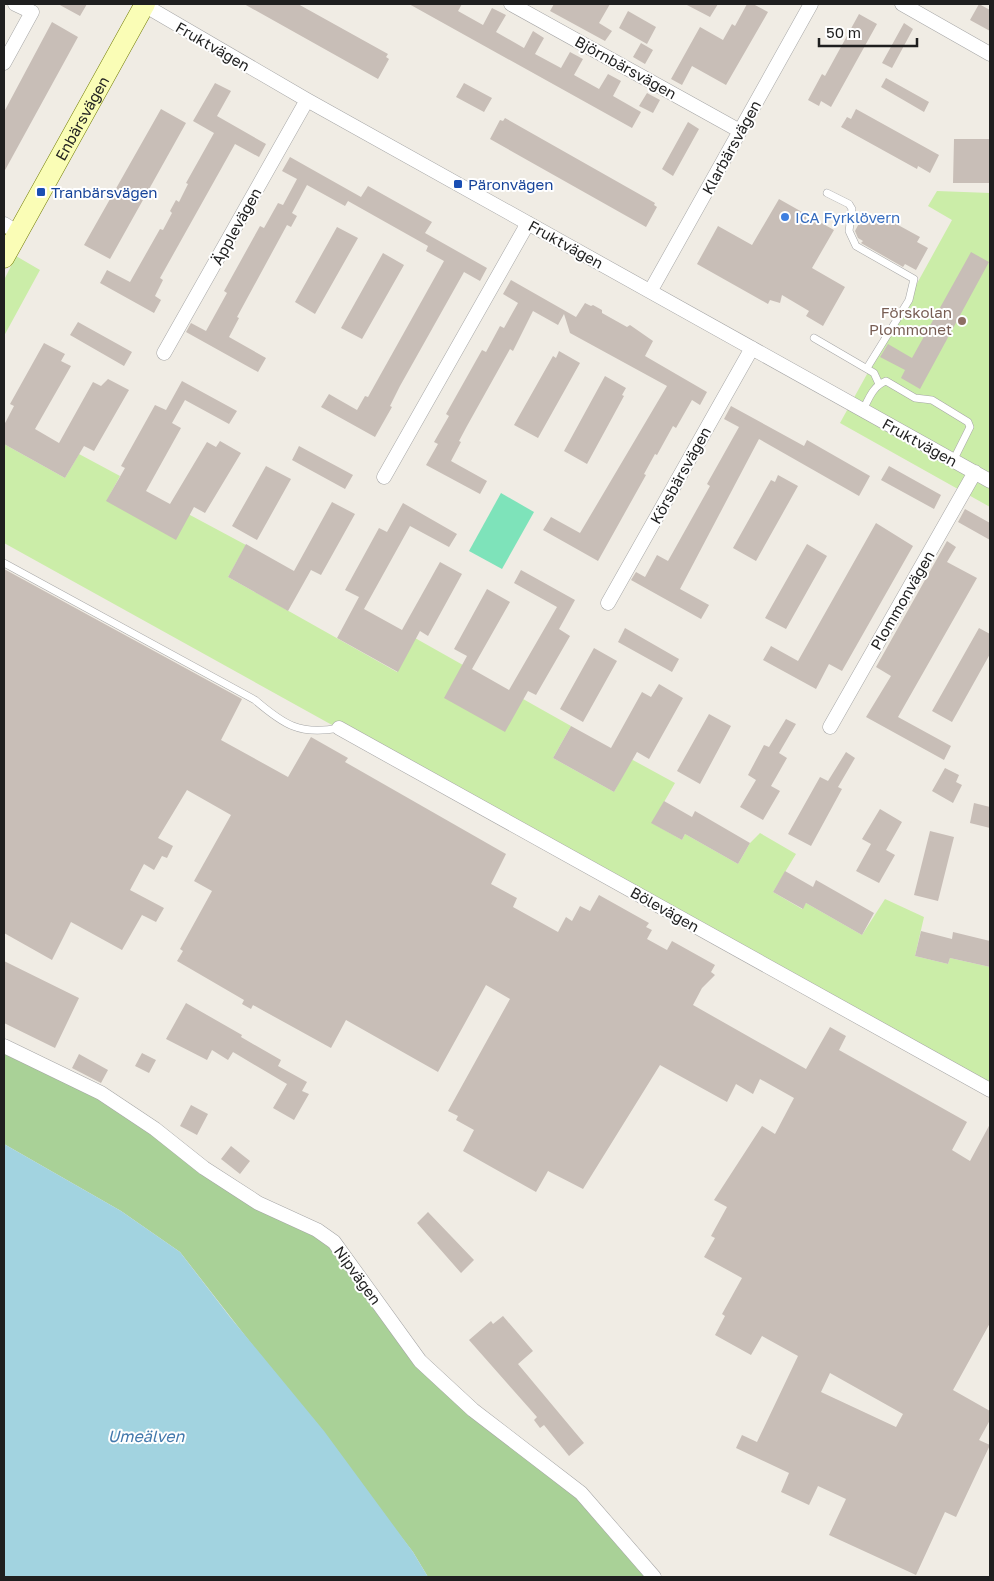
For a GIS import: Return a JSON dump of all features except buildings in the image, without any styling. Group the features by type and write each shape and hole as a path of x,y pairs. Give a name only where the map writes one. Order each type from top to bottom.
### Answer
{"street":[{"path":"4,63 32,12 15,4"},
{"name":"Fruktvägen","path":"144,4 307,100 651,290 990,481"},
{"name":"Enbärsvägen","path":"4,258 11,229 144,4"},
{"name":"Björnbärsvägen","path":"511,4 740,130"},
{"name":"Klarbärsvägen","path":"651,290 811,4"},
{"path":"904,4 990,54"},
{"name":"Äpplevägen","path":"164,353 307,100"},
{"path":"384,477 528,223"},
{"name":"Körsbärsvägen","path":"608,603 752,348"},
{"name":"Plommonvägen","path":"830,727 974,472"},
{"name":"Bölevägen","path":"339,728 990,1090"},
{"name":"Nipvägen","path":"4,1046 101,1093 155,1129 204,1168 258,1203 317,1230 334,1242 420,1361 473,1410 581,1493 654,1577"}],"lane":[{"path":"827,192 849,204 852,209 850,231 856,246 914,279 909,300 867,368"},
{"path":"814,338 867,368 874,373 879,384"},
{"path":"863,410 879,384 886,381 915,398 932,400 968,422 970,427 954,461"},
{"path":"4,563 255,700 277,718 317,732 339,728"}],"green space":[{"path":"937,191 990,193 990,507 840,423 952,220 928,206"},
{"path":"16,256 40,270 4,336 4,280"},
{"path":"4,444 65,478 79,454 120,476 107,500 190,515 246,545 228,577 397,672 415,638 571,726 553,758 614,792 631,759 675,783 652,823 682,840 685,834 738,864 750,843 760,833 796,854 773,892 802,909 806,903 862,935 885,899 924,917 915,956 948,964 950,958 990,967 990,1090 4,543"},
{"path":"501,493 534,512 502,569 469,551"},
{"path":"4,1046 101,1093 204,1168 317,1230 420,1361 581,1493 654,1577 428,1577 413,1552 180,1252 121,1211 4,1144"}],"water":[{"name":"Umeälven","path":"4,1144 121,1211 180,1252 230,1317 324,1431 413,1552 428,1577 4,1577"}],"place":[{"name":"Päronvägen","path":"458,184"},
{"name":"Tranbärsvägen","path":"41,192"},
{"name":"ICA Fyrklövern","path":"785,217"},
{"name":"Förskolan Plommonet","path":"962,321"}]}
